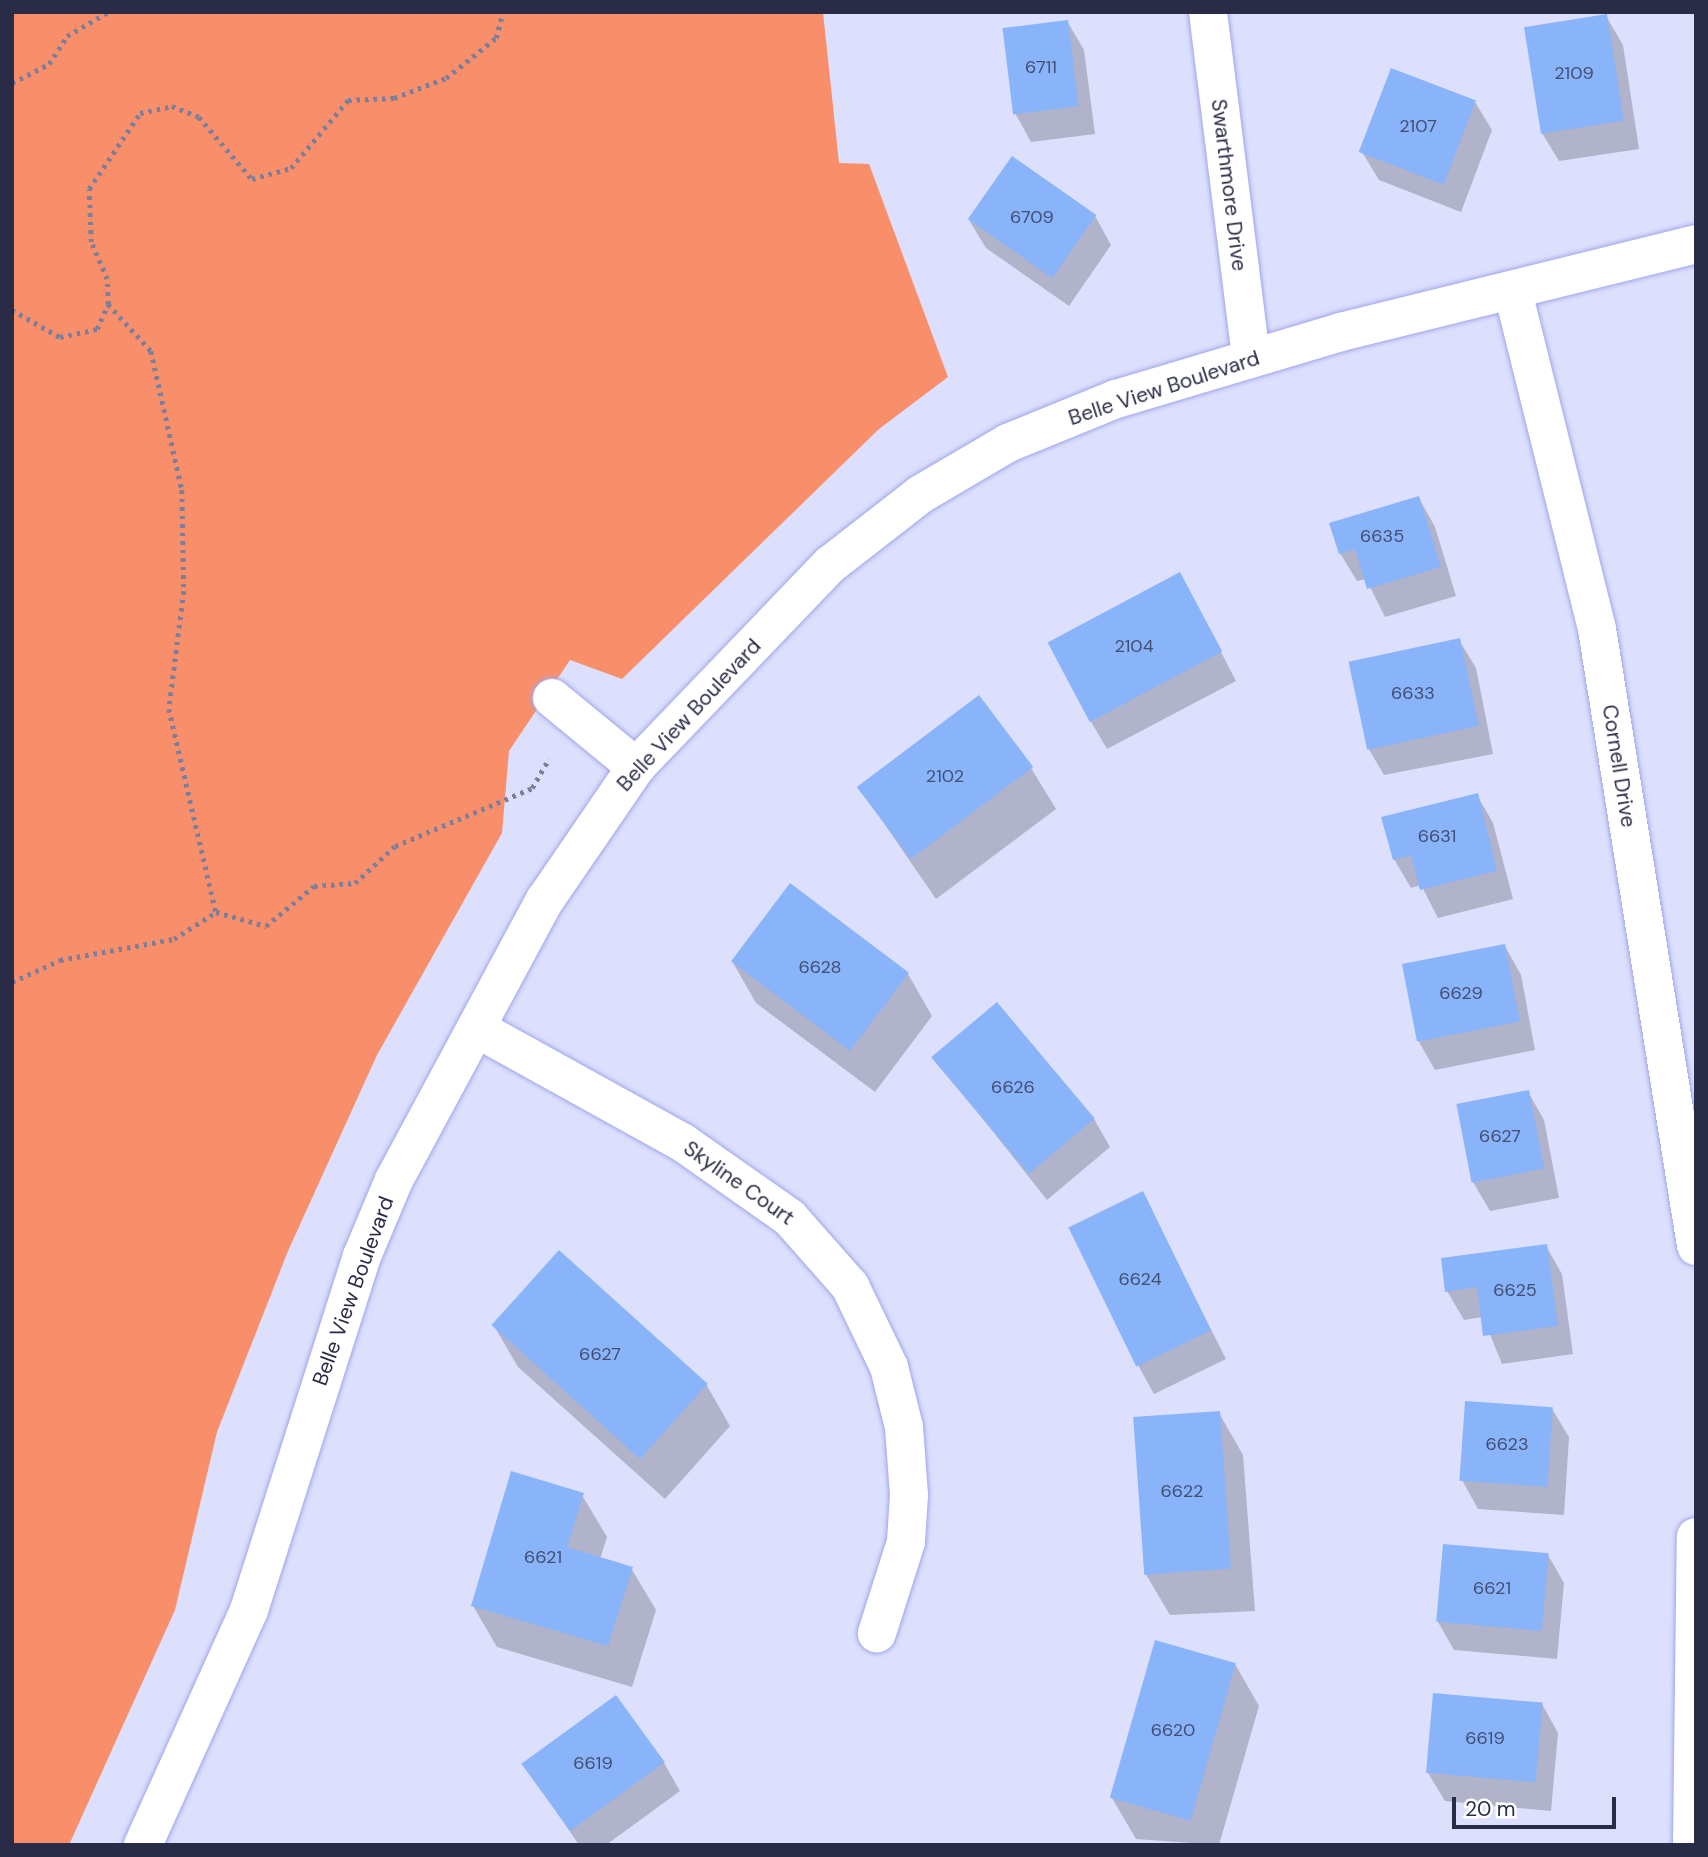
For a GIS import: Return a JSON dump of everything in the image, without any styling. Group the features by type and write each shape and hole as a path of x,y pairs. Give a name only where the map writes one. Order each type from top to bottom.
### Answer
{"street":[{"name":"Swarthmore Drive","path":"1208,12 1251,358"},
{"name":"Belle View Boulevard","path":"143,1845 249,1610 362,1256 394,1180 545,900 636,767 831,564 921,494 1020,438 1115,399 1251,358 1696,244"},
{"name":"Cornell Drive","path":"1513,292 1597,629 1696,1246"},
{"path":"562,707 636,767"},
{"name":"Skyline Court","path":"476,1028 682,1142 790,1218 850,1286 889,1367 904,1427 909,1495 906,1542 877,1633"},
{"path":"1692,1845 1696,1537"}],"path":[{"path":"12,83 49,64 67,36 108,12"},
{"path":"12,310 60,337 97,329 108,304 107,279 91,242 89,190 140,113 172,106 199,117 252,179 291,168 348,100 394,97 446,78 496,38 503,12"},
{"path":"108,304 151,351 182,490 184,591 169,709 216,912"},
{"path":"12,982 60,960 174,939 216,912 266,926 314,886 355,883 395,846 532,788 562,707"}],"shaded area":[{"path":"12,12 823,12 839,163 869,164 948,377 879,429 622,679 570,660 509,751 502,833 377,1055 288,1251 217,1432 175,1610 69,1845 12,1845"}],"building":[{"path":"1607,14 1624,121 1541,134 1524,27"},
{"path":"1068,20 1079,106 1013,114 1002,28"},
{"path":"1391,68 1476,101 1444,185 1359,152"},
{"path":"1012,156 1096,215 1052,278 968,219"},
{"path":"1419,496 1441,567 1367,589 1355,549 1339,554 1329,523"},
{"path":"1180,572 1222,651 1090,722 1048,642"},
{"path":"1460,638 1479,726 1367,750 1348,662"},
{"path":"979,695 1033,767 911,859 857,787"},
{"path":"1478,793 1497,871 1420,890 1411,855 1393,860 1381,817"},
{"path":"790,883 909,973 850,1051 731,961"},
{"path":"1505,944 1520,1022 1417,1042 1402,964"},
{"path":"997,1002 1095,1118 1029,1174 931,1057"},
{"path":"1529,1090 1544,1169 1472,1183 1456,1104"},
{"path":"1143,1191 1211,1330 1136,1367 1068,1227"},
{"path":"1547,1244 1558,1326 1483,1336 1477,1287 1445,1292 1441,1258"},
{"path":"559,1250 708,1384 640,1459 491,1325"},
{"path":"1465,1401 1553,1407 1547,1487 1459,1481"},
{"path":"1220,1411 1231,1569 1144,1575 1133,1417"},
{"path":"511,1471 584,1493 567,1547 633,1567 608,1646 471,1606"},
{"path":"1443,1544 1549,1553 1542,1631 1436,1622"},
{"path":"1155,1640 1236,1663 1191,1821 1110,1798"},
{"path":"1433,1693 1543,1703 1536,1782 1426,1773"},
{"path":"616,1695 665,1762 570,1831 521,1764"}]}
